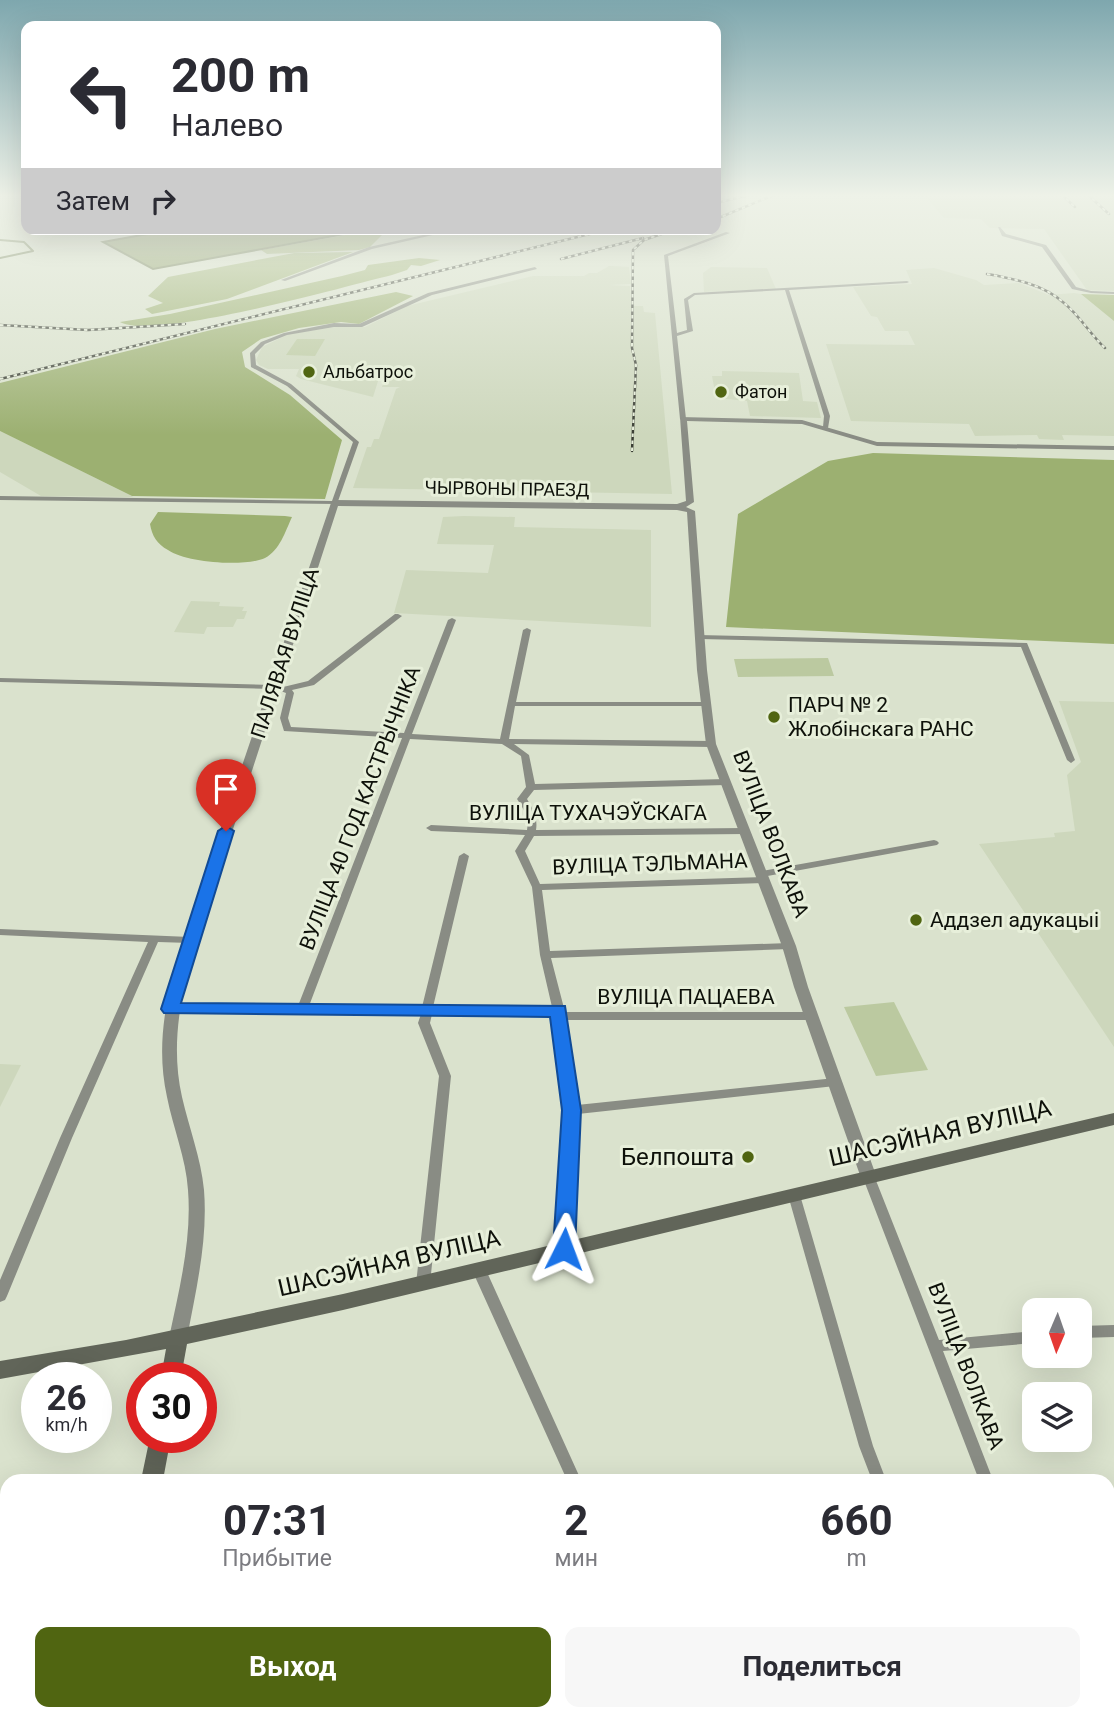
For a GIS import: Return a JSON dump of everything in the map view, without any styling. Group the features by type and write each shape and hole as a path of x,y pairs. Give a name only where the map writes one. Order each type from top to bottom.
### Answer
{"main road":[{"name":"ШАСЭЙНАЯ ВУЛІЦА","path":"0,1370 127,1349 423,1284 1114,1119"},
{"name":"ПАЛЯВАЯ ВУЛІЦА","path":"174,1362 178,1338"},
{"path":"153,1474 157,1453"}],"street":[{"path":"282,280 298,274"},
{"path":"335,502 356,442 289,385 253,366 252,354 256,349 286,334 334,325 360,326 430,294 510,274"},
{"path":"668,274 690,502 678,507"},
{"path":"1064,274 1074,288 1114,293"},
{"path":"675,335 691,328 686,299 690,295 907,282"},
{"path":"787,290 828,416 826,427"},
{"path":"683,419 788,421 826,427 858,441 877,444 1114,448"},
{"name":"ЧЫРВОНЫ ПРАЕЗД","path":"0,498 678,507"},
{"name":"ПАЛЯВАЯ ВУЛІЦА","path":"178,1338 192,1259 196,1189 172,1086 168,1037 170,1009 190,940 335,502"},
{"name":"ВУЛІЦА ВОЛКАВА","path":"678,507 687,509 692,515 711,744 789,946 869,1178 984,1474"},
{"path":"0,680 287,690 311,682 398,616"},
{"name":"ВУЛІЦА 40 ГОД КАСТРЫЧНІКА","path":"302,1009 405,736 452,620"},
{"path":"504,741 527,629"},
{"path":"701,638 1024,645 1071,760"},
{"path":"287,690 290,693 284,718 287,729 504,741 711,744"},
{"path":"512,704 706,704"},
{"path":"504,741 525,755 531,787 522,799 531,813 533,833 520,851 537,887 545,955 559,1013 572,1110 564,1249"},
{"path":"531,787 726,782"},
{"name":"ВУЛІЦА ТУХАЧЭЎСКАГА","path":"431,828 533,833 745,831"},
{"name":"ВУЛІЦА ТЭЛЬМАНА","path":"537,887 763,877 934,843"},
{"path":"423,1284 444,1076 424,1023 464,856"},
{"path":"0,932 190,940"},
{"path":"0,1296 154,939"},
{"path":"545,955 789,946"},
{"name":"ВУЛІЦА ПАЦАЕВА","path":"170,1009 812,1016"},
{"path":"572,1110 835,1082"},
{"path":"794,1195 866,1446 877,1474"},
{"path":"479,1270 571,1474"},
{"path":"1092,1332 1114,1331"},
{"path":"936,1346 1022,1338"}],"shaded area":[{"path":"182,274 293,274 227,299 152,314 145,309 163,303 148,296 168,277"},
{"path":"394,274 209,318 140,326 120,322 170,314 342,276"},
{"path":"630,274 631,284 609,285 630,286 631,306 643,306 644,312 655,313 672,494 353,488 367,447 371,447 374,439 379,439 396,389 400,387 382,387 385,378 379,378 373,397 301,379 296,376 299,369 268,369 259,365 256,360 262,347 289,334 335,327 365,327 407,306 533,276"},
{"path":"703,274 770,274 776,289 704,292"},
{"path":"908,274 956,274 984,285 1019,283 1049,295 1088,295 1114,319 1114,436 1062,435 1064,440 1039,439 1037,435 975,436 969,424 851,421 826,344 915,345 908,331 885,331 877,317 871,316 853,287 912,284"},
{"path":"1076,274 1114,274 1114,291 1087,290"},
{"path":"396,292 413,296 359,324 341,322 299,328 261,339 242,352 245,367 290,395 342,440 325,499 132,496 0,431 0,383 215,329"},
{"path":"1081,294 1114,295 1114,321"},
{"path":"297,339 325,339 315,356 286,355"},
{"path":"722,371 799,373 803,401 817,402 821,418 750,416 747,401 716,398 712,376 722,376"},
{"path":"0,431 133,497 41,496 0,472"},
{"path":"873,453 1114,460 1114,644 726,627 738,514 828,461"},
{"path":"158,512 292,517 282,540 270,555 256,561 231,563 188,558 164,548 156,539 150,524"},
{"path":"443,517 515,517 514,527 651,530 651,627 394,613 406,570 488,573 494,545 437,544"},
{"path":"191,601 220,602 219,606 244,607 242,611 247,611 244,619 237,619 233,627 207,627 204,634 174,632"},
{"path":"828,658 834,676 738,677 734,659"},
{"path":"1059,701 1114,702 1114,1047 979,844 1055,837 1054,833 1075,831 1067,775 1081,762"},
{"path":"894,1002 928,1070 876,1076 844,1007"},
{"path":"0,1064 21,1065 0,1107"}],"railway":[{"path":"0,379 426,274"},
{"path":"632,451 636,365 632,348 633,274"},
{"path":"988,274 1028,283 1047,291 1064,303 1105,348"},
{"path":"0,325 88,330 185,324"}],"place":[{"name":"Альбатрос","path":"309,372"},
{"name":"Фатон","path":"721,392"},
{"name":"ПАРЧ № 2 Жлобінскага РАНС","path":"774,717"},
{"name":"Аддзел адукацыі","path":"916,920"},
{"name":"Белпошта","path":"748,1157"}],"route":[{"path":"226,831 170,1009 558,1011 572,1110 564,1249"}]}
